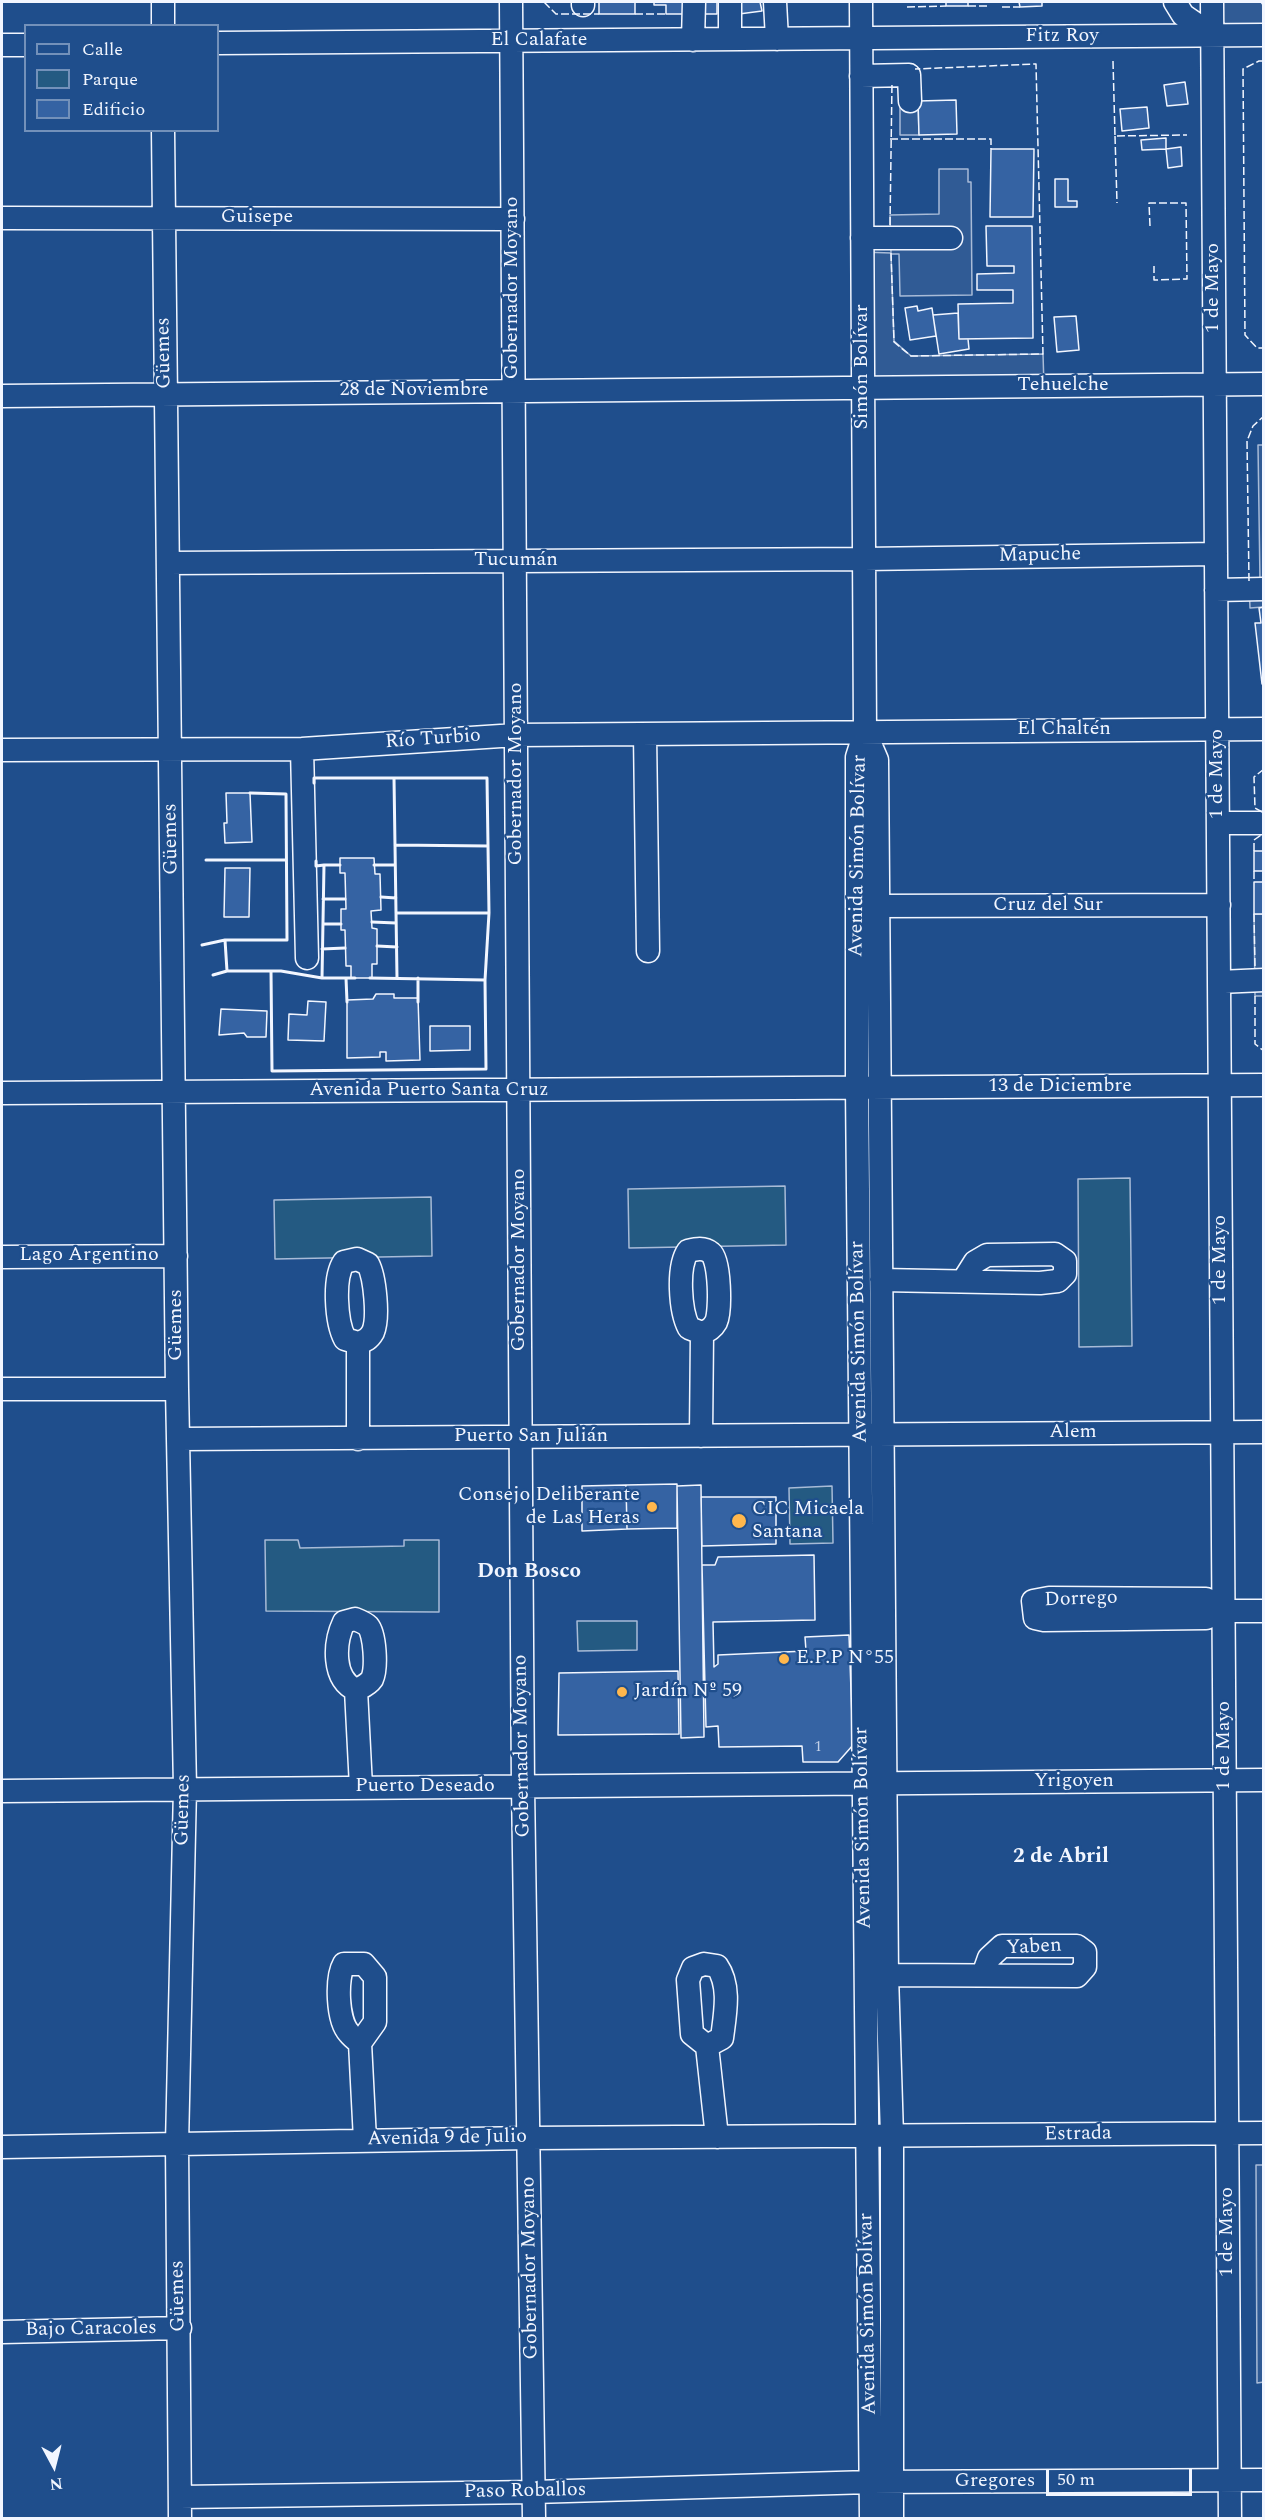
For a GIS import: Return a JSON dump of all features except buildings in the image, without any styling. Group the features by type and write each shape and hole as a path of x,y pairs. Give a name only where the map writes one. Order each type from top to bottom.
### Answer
{"street":[{"path":"163,2 163,24"},
{"name":"Gobernador Moyano","path":"511,2 524,1786 534,2518"},
{"path":"693,40 694,2"},
{"path":"730,2 730,39"},
{"path":"775,2 777,39"},
{"name":"Simón Bolívar","path":"861,2 865,732"},
{"path":"1175,2 1183,15 1212,35"},
{"name":"1 de Mayo","path":"1212,2 1230,2518"},
{"name":"Fitz Roy","path":"861,38 1263,35"},
{"name":"El Calafate","path":"219,43 861,38"},
{"path":"2,45 24,45"},
{"path":"861,76 909,75 910,101"},
{"name":"Güemes","path":"163,132 177,1389 185,1788 177,2144 180,2508"},
{"name":"Guisepe","path":"2,218 513,219"},
{"path":"862,238 951,238"},
{"name":"Tehuelche","path":"863,387 1263,384"},
{"name":"28 de Noviembre","path":"2,396 863,387"},
{"name":"Mapuche","path":"864,559 1216,554"},
{"name":"Tucumán","path":"168,563 864,559"},
{"path":"1216,590 1263,590"},
{"name":"El Chaltén","path":"865,732 1263,729"},
{"name":"Río Turbio","path":"2,750 302,749 516,735 865,732"},
{"name":"Avenida Simón Bolívar","path":"865,732 878,760 878,906 868,1088 881,1280 871,1435"},
{"name":"Avenida Simón Bolívar","path":"865,732 857,757 868,1088 875,1784 867,2136 881,2482 892,2518"},
{"path":"645,734 648,951"},
{"path":"302,749 307,958"},
{"path":"1218,823 1263,823"},
{"name":"Cruz del Sur","path":"878,906 1219,905"},
{"path":"1219,982 1263,981"},
{"name":"13 de Diciembre","path":"868,1088 1263,1085"},
{"name":"Avenida Puerto Santa Cruz","path":"2,1093 174,1090 519,1091 868,1088"},
{"name":"Lago Argentino","path":"2,1257 176,1256"},
{"path":"881,1280 963,1281"},
{"path":"701,1436 702,1333"},
{"path":"358,1343 358,1439"},
{"path":"2,1389 177,1389"},
{"name":"Alem","path":"871,1435 1263,1432"},
{"name":"Puerto San Julián","path":"179,1439 871,1435"},
{"name":"Dorrego","path":"1224,1611 1206,1599 1049,1598 1033,1601 1032,1610 1035,1618 1044,1620 1206,1618 1224,1611 1263,1611"},
{"path":"356,1690 361,1787"},
{"name":"Yrigoyen","path":"875,1784 1263,1780"},
{"name":"Avenida Simón Bolívar","path":"870,2518 881,2482 892,2136 887,1975 875,1784"},
{"name":"Puerto Deseado","path":"2,1791 875,1784"},
{"name":"Yaben","path":"887,1975 983,1976"},
{"path":"360,2043 365,2140"},
{"path":"707,2046 717,2137"},
{"name":"Estrada","path":"892,2136 1263,2133"},
{"name":"Avenida 9 de Julio","path":"2,2147 365,2140 892,2136"},
{"name":"Bajo Caracoles","path":"2,2332 180,2328"},
{"name":"Gregores","path":"881,2482 1263,2481"},
{"name":"Paso Roballos","path":"180,2508 534,2492 881,2482"}],"green space":[{"path":"1130,1178 1132,1346 1079,1347 1078,1179"},
{"path":"785,1186 786,1245 629,1248 628,1189"},
{"path":"431,1197 432,1256 275,1259 274,1200"},
{"path":"832,1486 833,1543 790,1544 789,1488"},
{"path":"265,1540 298,1540 300,1548 404,1546 404,1540 439,1540 439,1612 266,1611"},
{"path":"577,1621 637,1621 637,1650 578,1651"}],"shaded area":[{"path":"1212,2 1261,2 1263,5 1263,35 1212,35"},
{"path":"900,101 918,101 919,135 900,135"},
{"path":"939,169 968,169 968,182 971,182 972,295 900,296 899,254 891,254 894,341 911,356 1043,354 1044,386 863,387 862,252 891,253 890,215 939,214"},
{"path":"1258,445 1263,445 1263,607 1250,608 1249,581 1260,581"},
{"path":"1254,914 1263,914 1263,996 1255,996"},
{"path":"1256,2165 1264,2165 1264,2382 1257,2383"}],"fence":[{"path":"544,2 556,14 599,14"},
{"path":"1261,2 1264,5"},
{"path":"907,7 946,6"},
{"path":"968,6 987,6"},
{"path":"1002,7 1020,7"},
{"path":"635,14 666,14"},
{"path":"1113,61 1115,136 1187,135"},
{"path":"1264,61 1243,69 1245,335 1257,348 1264,348"},
{"path":"891,253 894,342 911,356 1043,354 1036,64 915,69"},
{"path":"890,225 892,83"},
{"path":"1115,136 1117,203"},
{"path":"890,139 991,139 991,149"},
{"path":"1150,226 1149,203 1186,203 1187,279 1154,280 1154,266"},
{"path":"1249,581 1247,441 1253,426 1264,416"},
{"path":"1264,769 1254,777 1255,808 1264,813"},
{"path":"1254,851 1254,840 1264,833"},
{"path":"1254,871 1254,882"},
{"path":"1254,914 1255,967"},
{"path":"1255,996 1255,1044 1264,1051"}],"wall":[{"path":"271,971 272,1071 486,1069 485,980 489,913 487,778 314,778 314,783"},
{"path":"394,778 395,846"},
{"path":"202,945 225,940 287,940 286,794 250,793"},
{"path":"488,846 395,845 396,913 489,913"},
{"path":"206,860 286,860"},
{"path":"316,861 316,866 324,865 322,978"},
{"path":"324,865 340,865"},
{"path":"374,865 395,865"},
{"path":"381,897 396,898"},
{"path":"323,899 345,899"},
{"path":"396,912 397,978"},
{"path":"372,922 396,923"},
{"path":"323,924 341,924"},
{"path":"225,940 227,971"},
{"path":"377,946 397,947"},
{"path":"322,949 345,948"},
{"path":"213,975 227,971 281,971 322,978 355,978"},
{"path":"346,978 347,1002"},
{"path":"370,978 485,980"},
{"path":"418,978 418,1002"}],"place":[{"name":"Consejo Deliberante de Las Heras","path":"652,1507"},
{"name":"CIC Micaela Santana","path":"739,1521"},
{"name":"E.P.P N°55","path":"784,1659"},
{"name":"Jardín Nº 59","path":"622,1692"}],"district":[{"name":"Don Bosco","path":"529,1573"},
{"name":"2 de Abril","path":"1061,1858"}]}
